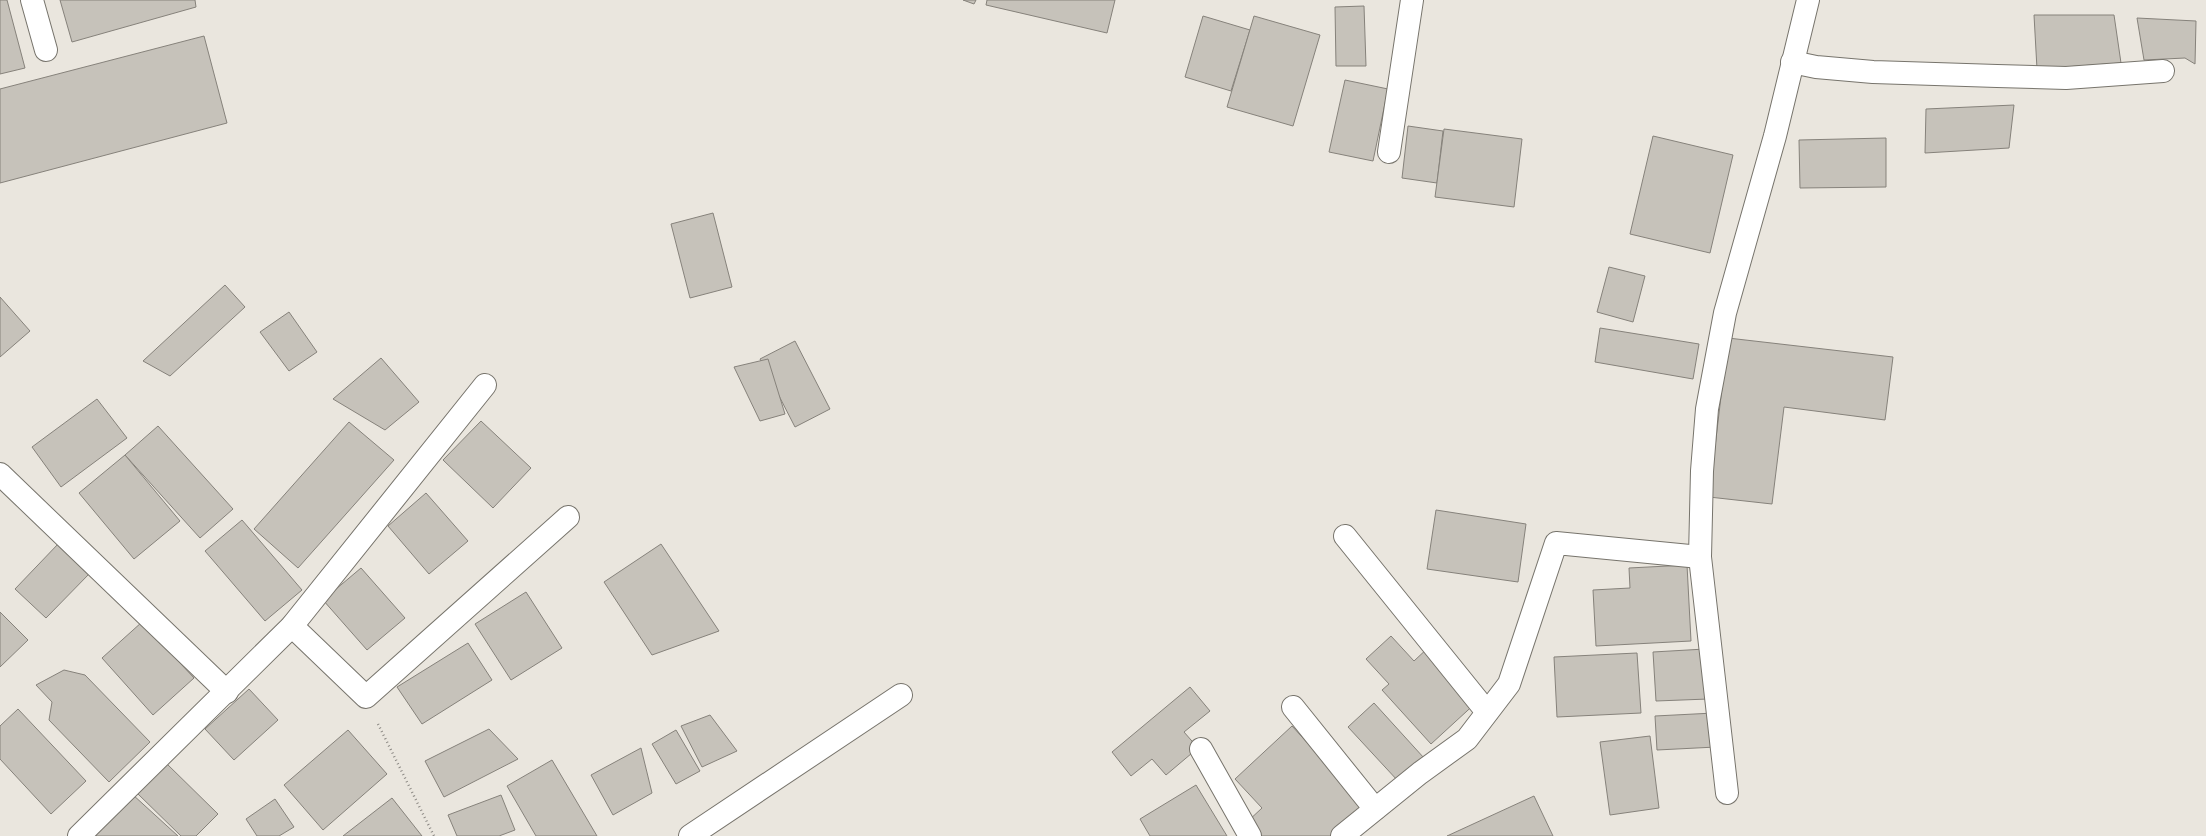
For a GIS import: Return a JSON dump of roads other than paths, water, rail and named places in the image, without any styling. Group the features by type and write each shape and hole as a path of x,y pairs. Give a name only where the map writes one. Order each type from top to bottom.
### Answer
{"street":[{"path":"32,0 46,50"},
{"path":"1388,152 1412,0"},
{"path":"1727,793 1700,557 1702,471 1707,409 1724,321 1775,136 1808,0"},
{"path":"1792,62 1816,67 1866,72 2066,78 2163,70"},
{"path":"78,836 227,692 292,626 485,385"},
{"path":"0,474 227,692"},
{"path":"292,626 366,697 568,517"},
{"path":"1345,536 1486,712"},
{"path":"1342,836 1466,739 1509,684 1556,543 1700,557"},
{"path":"690,836 900,695"},
{"path":"1293,707 1375,809"},
{"path":"1201,748 1250,836"}]}
